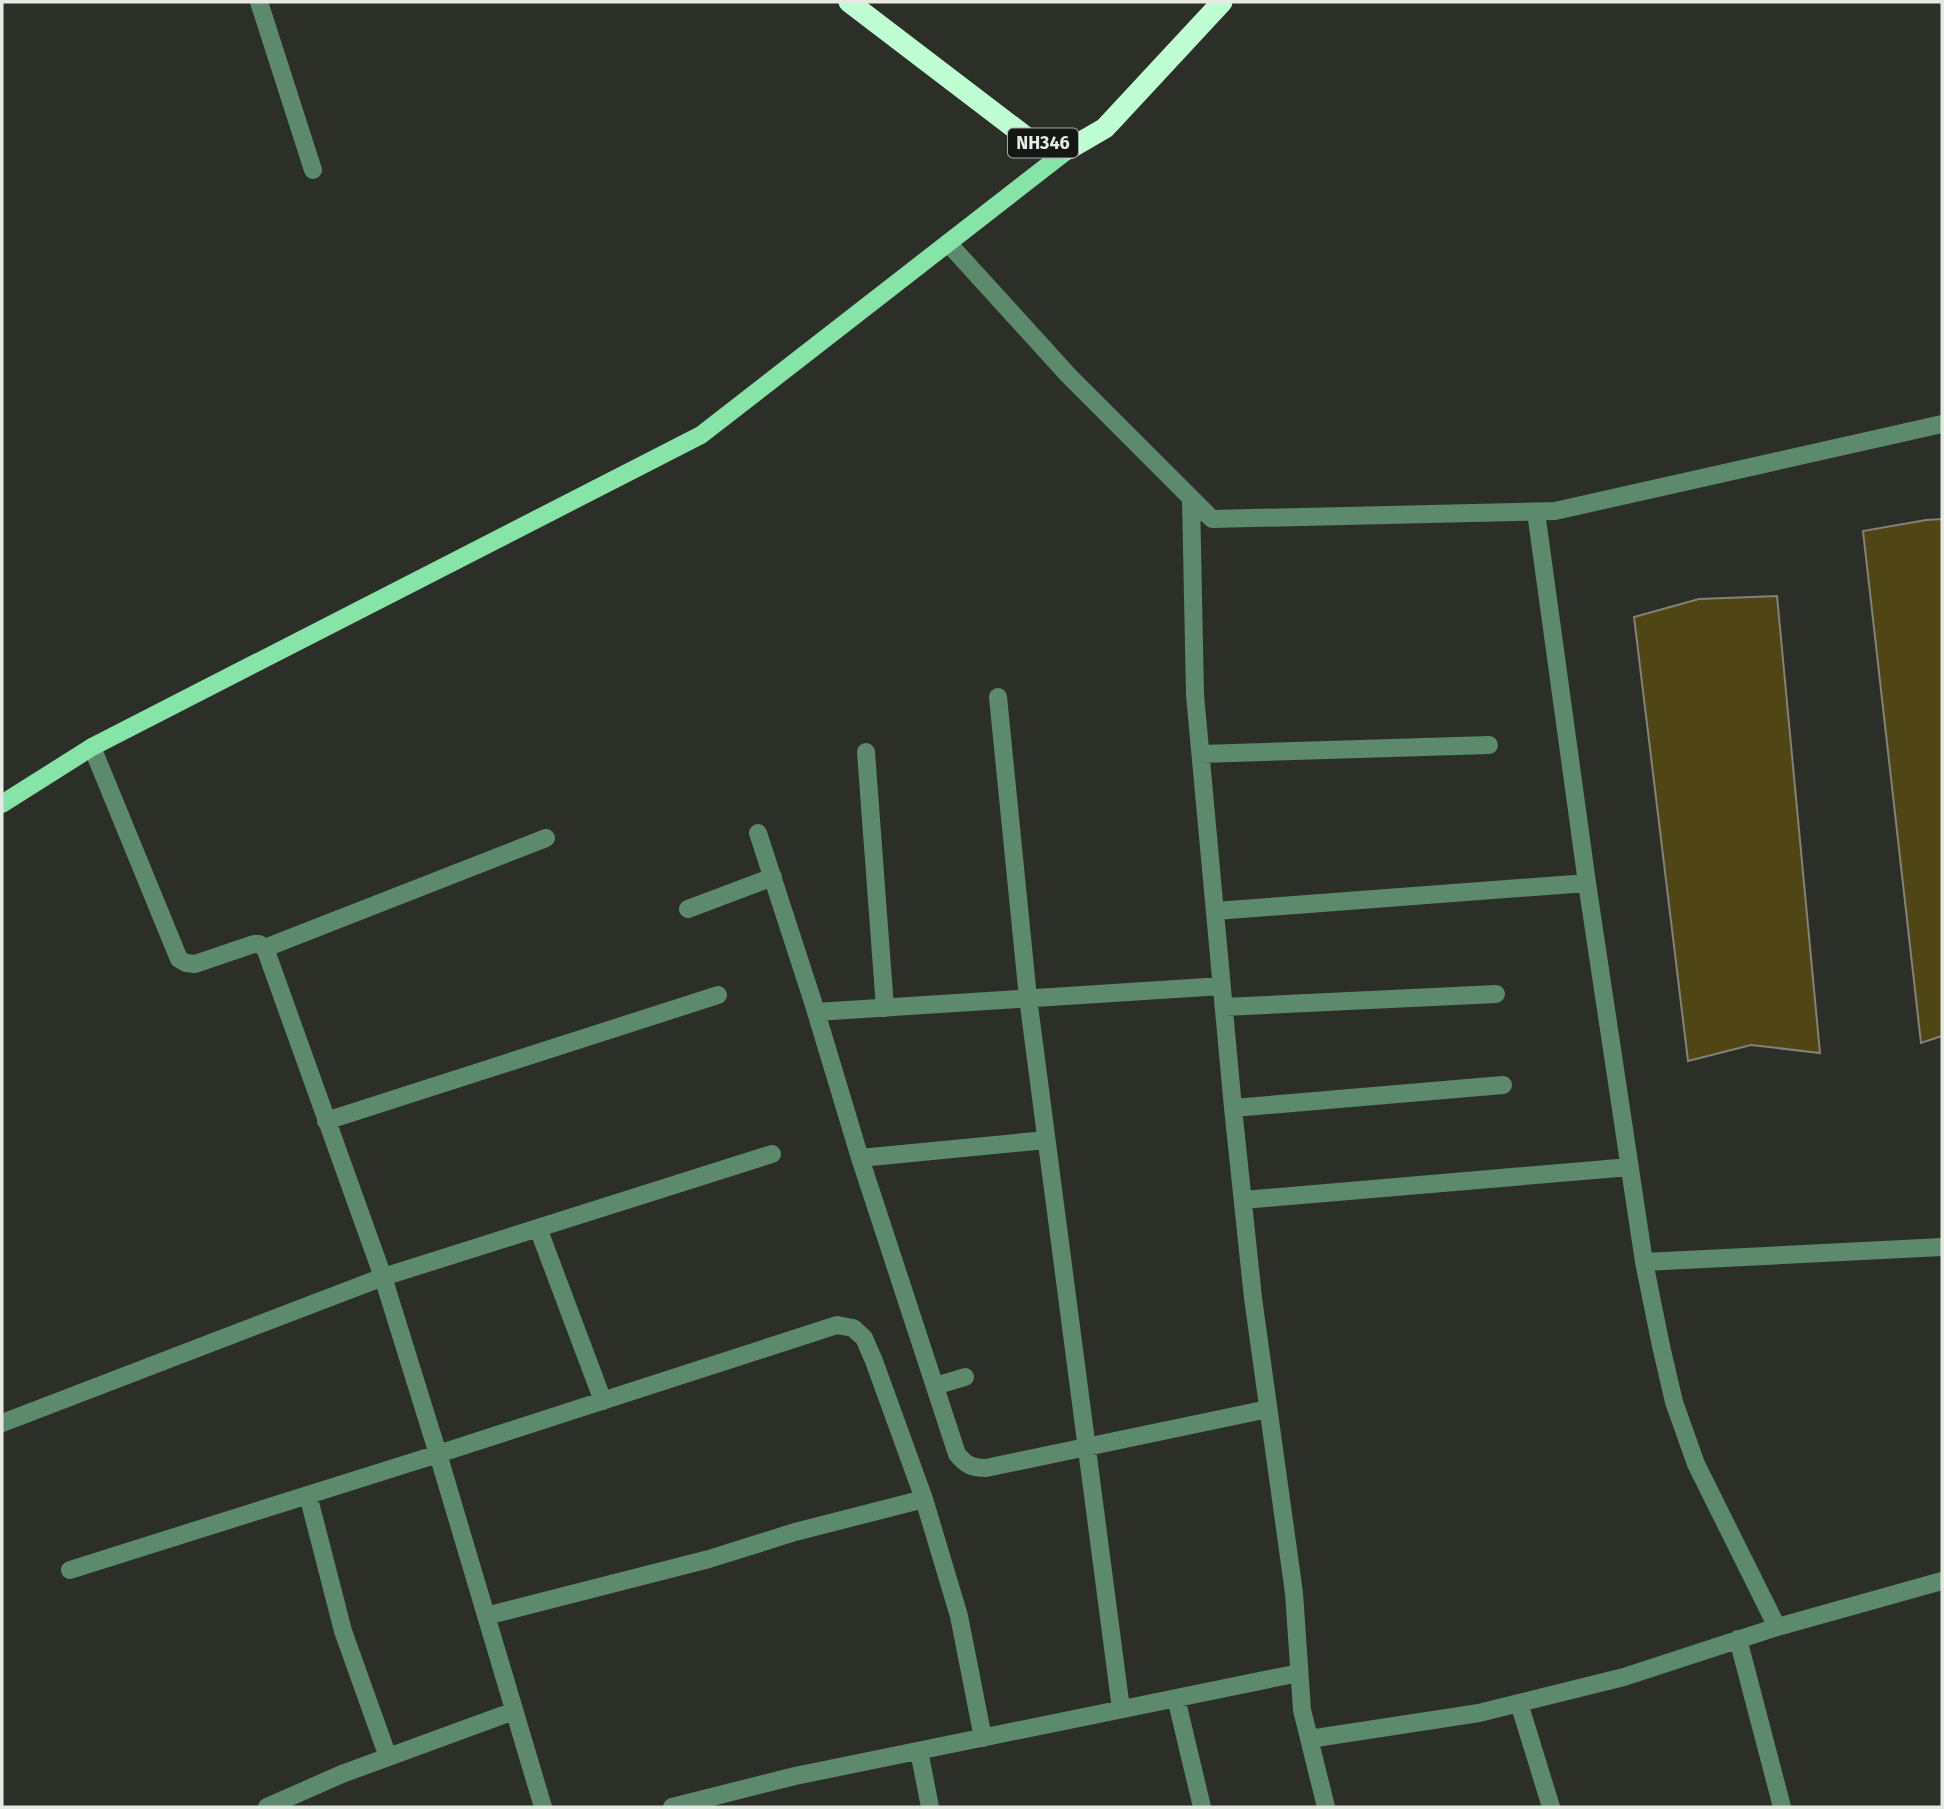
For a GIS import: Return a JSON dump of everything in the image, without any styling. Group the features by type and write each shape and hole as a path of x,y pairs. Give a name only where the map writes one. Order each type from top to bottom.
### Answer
{"highway":[{"name":"NH346","path":"849,2 1030,140 1069,149 1105,128 1222,2"}],"main road":[{"path":"2,804 92,747 701,435 1069,149"}],"street":[{"path":"259,2 313,170"},
{"path":"948,243 1069,376 1212,519 1555,511 1942,424"},
{"path":"1191,498 1195,695 1242,1200 1294,1592 1302,1710 1326,1807"},
{"path":"1536,512 1587,883 1644,1262 1674,1402 1696,1464 1777,1627"},
{"path":"998,697 1028,998 1121,1709"},
{"path":"1201,754 1489,745"},
{"path":"92,747 179,959 195,964 254,944 265,948 383,1277 543,1807"},
{"path":"866,752 885,1008"},
{"path":"758,833 957,1454 974,1468 986,1468 1268,1409"},
{"path":"265,948 546,838"},
{"path":"688,909 773,877"},
{"path":"1215,911 1587,883"},
{"path":"816,1012 1222,986"},
{"path":"1224,1007 1496,994"},
{"path":"327,1121 718,995"},
{"path":"1233,1108 1503,1085"},
{"path":"860,1158 1046,1139"},
{"path":"2,1423 383,1277 772,1154"},
{"path":"1242,1200 1630,1167"},
{"path":"538,1228 603,1401"},
{"path":"1644,1262 1942,1247"},
{"path":"70,1570 837,1325 853,1328 864,1338 924,1499 959,1616 983,1738"},
{"path":"935,1386 965,1377"},
{"path":"308,1495 343,1631 388,1757"},
{"path":"486,1616 709,1559 794,1532 924,1499"},
{"path":"1309,1739 1479,1713 1624,1677 1777,1627 1942,1580"},
{"path":"1738,1639 1782,1807"},
{"path":"673,1807 795,1776 1299,1673"},
{"path":"1176,1698 1202,1807"},
{"path":"1520,1703 1551,1807"},
{"path":"267,1807 342,1774 514,1711"},
{"path":"919,1751 930,1807"}],"building":[{"path":"1942,519 1942,1036 1921,1043 1863,531"},
{"path":"1777,596 1820,1053 1751,1045 1688,1061 1634,617 1699,599"}]}
